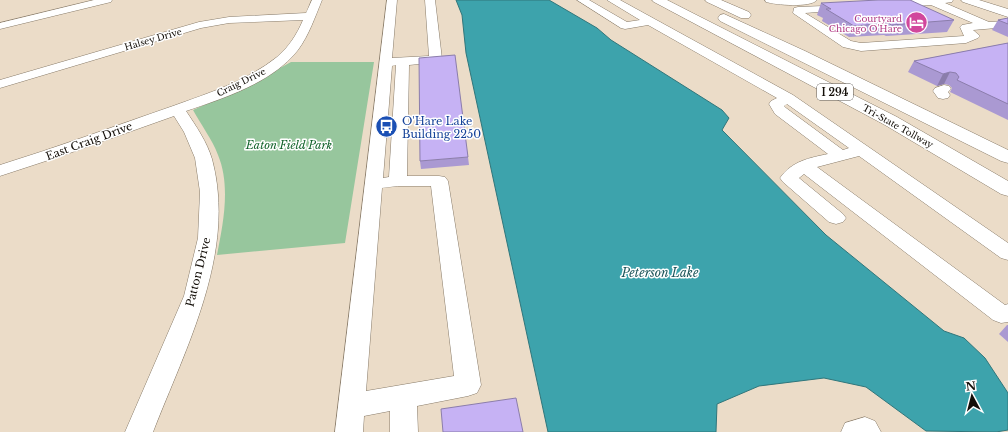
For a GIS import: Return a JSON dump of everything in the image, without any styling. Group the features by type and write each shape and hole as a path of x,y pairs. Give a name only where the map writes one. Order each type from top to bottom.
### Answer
{"main road":[{"name":"Tri-State Tollway","path":"658,0 891,122 1008,190"},
{"name":"Tri-State Tollway","path":"686,0 800,54 1008,157"},
{"path":"711,0 777,30 879,83 1008,157"},
{"path":"728,0 758,18"},
{"path":"968,0 1008,13"}],"street":[{"path":"0,26 107,0"},
{"name":"Craig Drive","path":"178,109 233,87 262,73 282,59 299,41 317,0"},
{"path":"392,0 394,62 402,98 398,182"},
{"path":"394,62 436,59 430,0"},
{"path":"582,0 625,26 650,21"},
{"path":"612,0 788,98 1008,253"},
{"path":"770,0 783,2 816,0"},
{"path":"926,7 948,0"},
{"path":"878,5 926,7 988,28 1004,37"},
{"path":"854,7 798,10 798,13 847,44 861,47 966,39 974,36 967,29 926,7"},
{"name":"Halsey Drive","path":"0,84 199,26 229,20 310,16"},
{"path":"952,27 967,29 988,28 1008,24"},
{"path":"349,432 381,100 394,62"},
{"path":"381,100 402,98"},
{"path":"788,98 776,104 780,111 840,155"},
{"name":"East Craig Drive","path":"0,171 57,153 178,109"},
{"name":"Patton Drive","path":"140,432 195,296 208,238 209,192 203,158 192,132 178,109"},
{"path":"836,218 789,178 804,165 861,150"},
{"path":"804,165 1000,314 1008,313"},
{"path":"351,406 468,385 439,181 373,184"},
{"path":"403,397 404,432"},
{"path":"855,432 865,430 866,432"}],"green space":[{"name":"Eaton Field Park","path":"291,62 374,62 345,243 217,255 225,205 224,179 216,149 193,110 249,85"}],"water":[{"name":"Peterson Lake","path":"456,0 549,0 597,28 611,40 722,110 729,118 722,130 826,235 944,331 964,338 985,358 1008,393 1008,430 996,432 926,431 866,387 824,378 759,386 717,404 716,432 548,432 466,53 462,15"}],"building":[{"path":"910,0 954,20 891,25 889,23 854,26 826,9 831,9 821,3"},
{"path":"1008,18 1008,24 998,20"},
{"path":"1008,43 1008,104 957,80 959,77 956,73 950,72 943,74 914,61"},
{"path":"455,55 468,157 420,161 419,58"},
{"path":"516,398 523,432 443,432 441,409"}],"place":[{"name":"Courtyard Chicago O'Hare","path":"917,23"},
{"name":"O'Hare Lake Building 2250","path":"386,127"}]}
